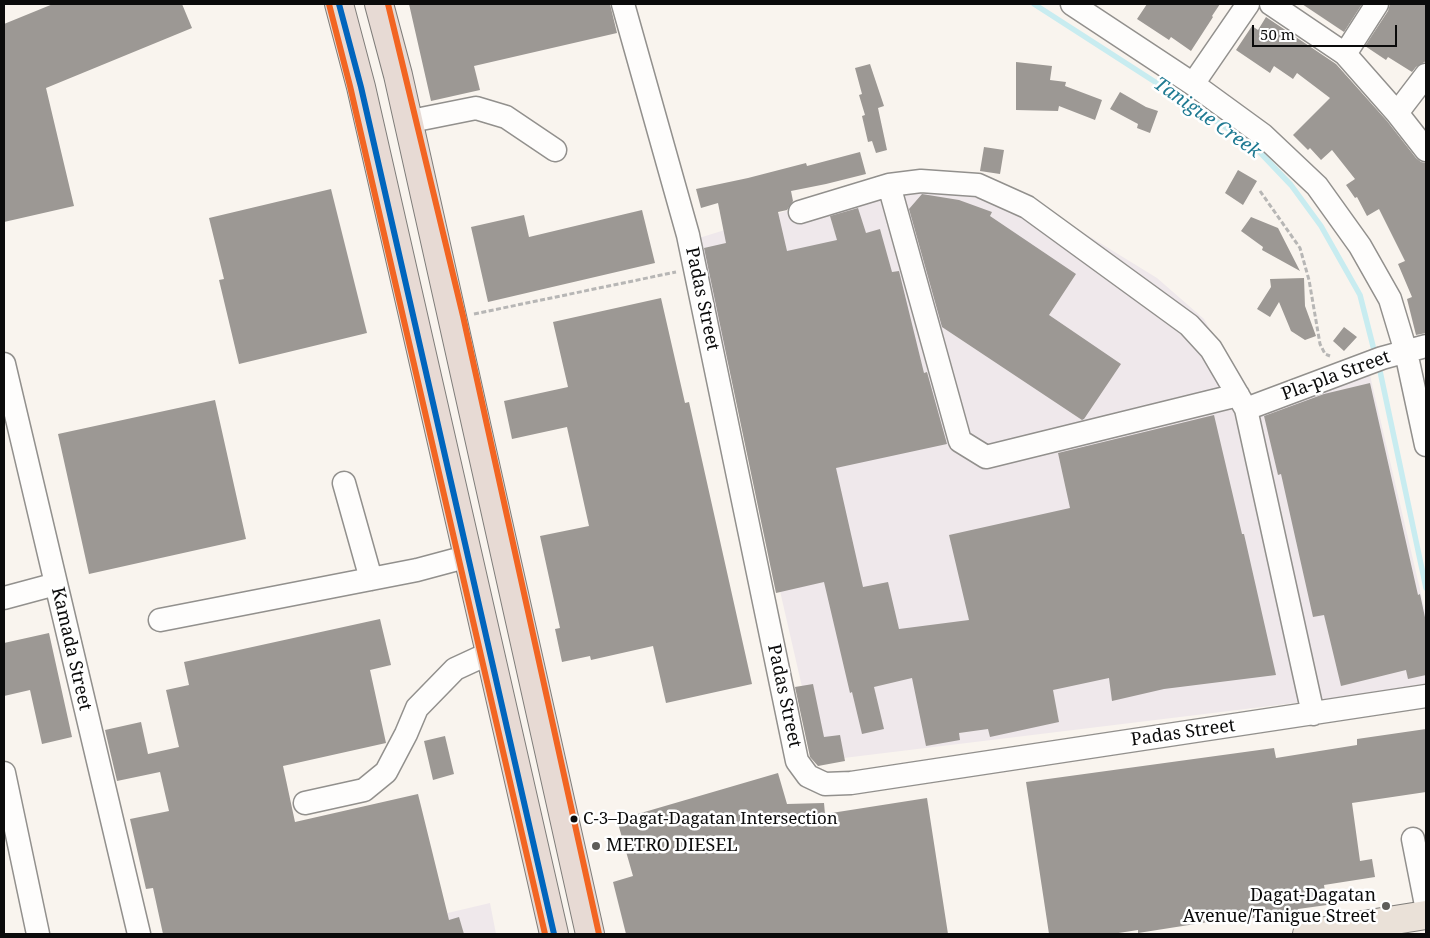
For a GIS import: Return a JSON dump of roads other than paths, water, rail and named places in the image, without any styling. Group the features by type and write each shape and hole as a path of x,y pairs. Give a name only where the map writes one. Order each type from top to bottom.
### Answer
{"highway":[{"path":"339,4 361,87 554,934"},
{"path":"379,4 398,75 590,934"}],"main road":[{"path":"329,4 350,86 545,934"},
{"path":"388,4 463,316 599,934"},
{"path":"1307,934 1426,915"}],"street":[{"name":"Padas Street","path":"623,4 696,268 797,761 808,776 825,784 851,784 1426,696"},
{"path":"1072,4 1192,84 1263,135 1317,186 1360,246 1416,349 1426,445"},
{"path":"1192,84 1248,4"},
{"path":"1271,4 1344,54 1397,113 1426,150"},
{"path":"1344,54 1377,4"},
{"path":"1397,113 1426,75"},
{"path":"416,120 476,108 506,117 555,150"},
{"path":"800,212 889,185 920,181 978,186 1027,207 1189,325 1211,349 1242,402 1313,714"},
{"name":"Pla-pla Street","path":"889,185 960,441 986,457 1242,402 1416,349"},
{"name":"Kamada Street","path":"4,364 139,934"},
{"path":"344,483 371,579"},
{"path":"160,620 371,579 458,559"},
{"path":"4,598 56,584"},
{"path":"305,803 364,790 386,772 417,708 455,669 481,657"},
{"path":"4,773 7,807 38,934"},
{"path":"1413,839 1426,905"}],"waterway":[{"name":"Tanigue Creek","path":"1034,4 1253,145 1291,185 1321,226 1360,295 1375,354"},
{"name":"Tanigue Creek","path":"1380,371 1426,588"}],"place":[{"name":"C-3–Dagat-Dagatan Intersection","path":"574,819"},
{"name":"METRO DIESEL","path":"596,846"},
{"name":"Dagat-Dagatan Avenue/Tanigue Street","path":"1386,906"}]}
